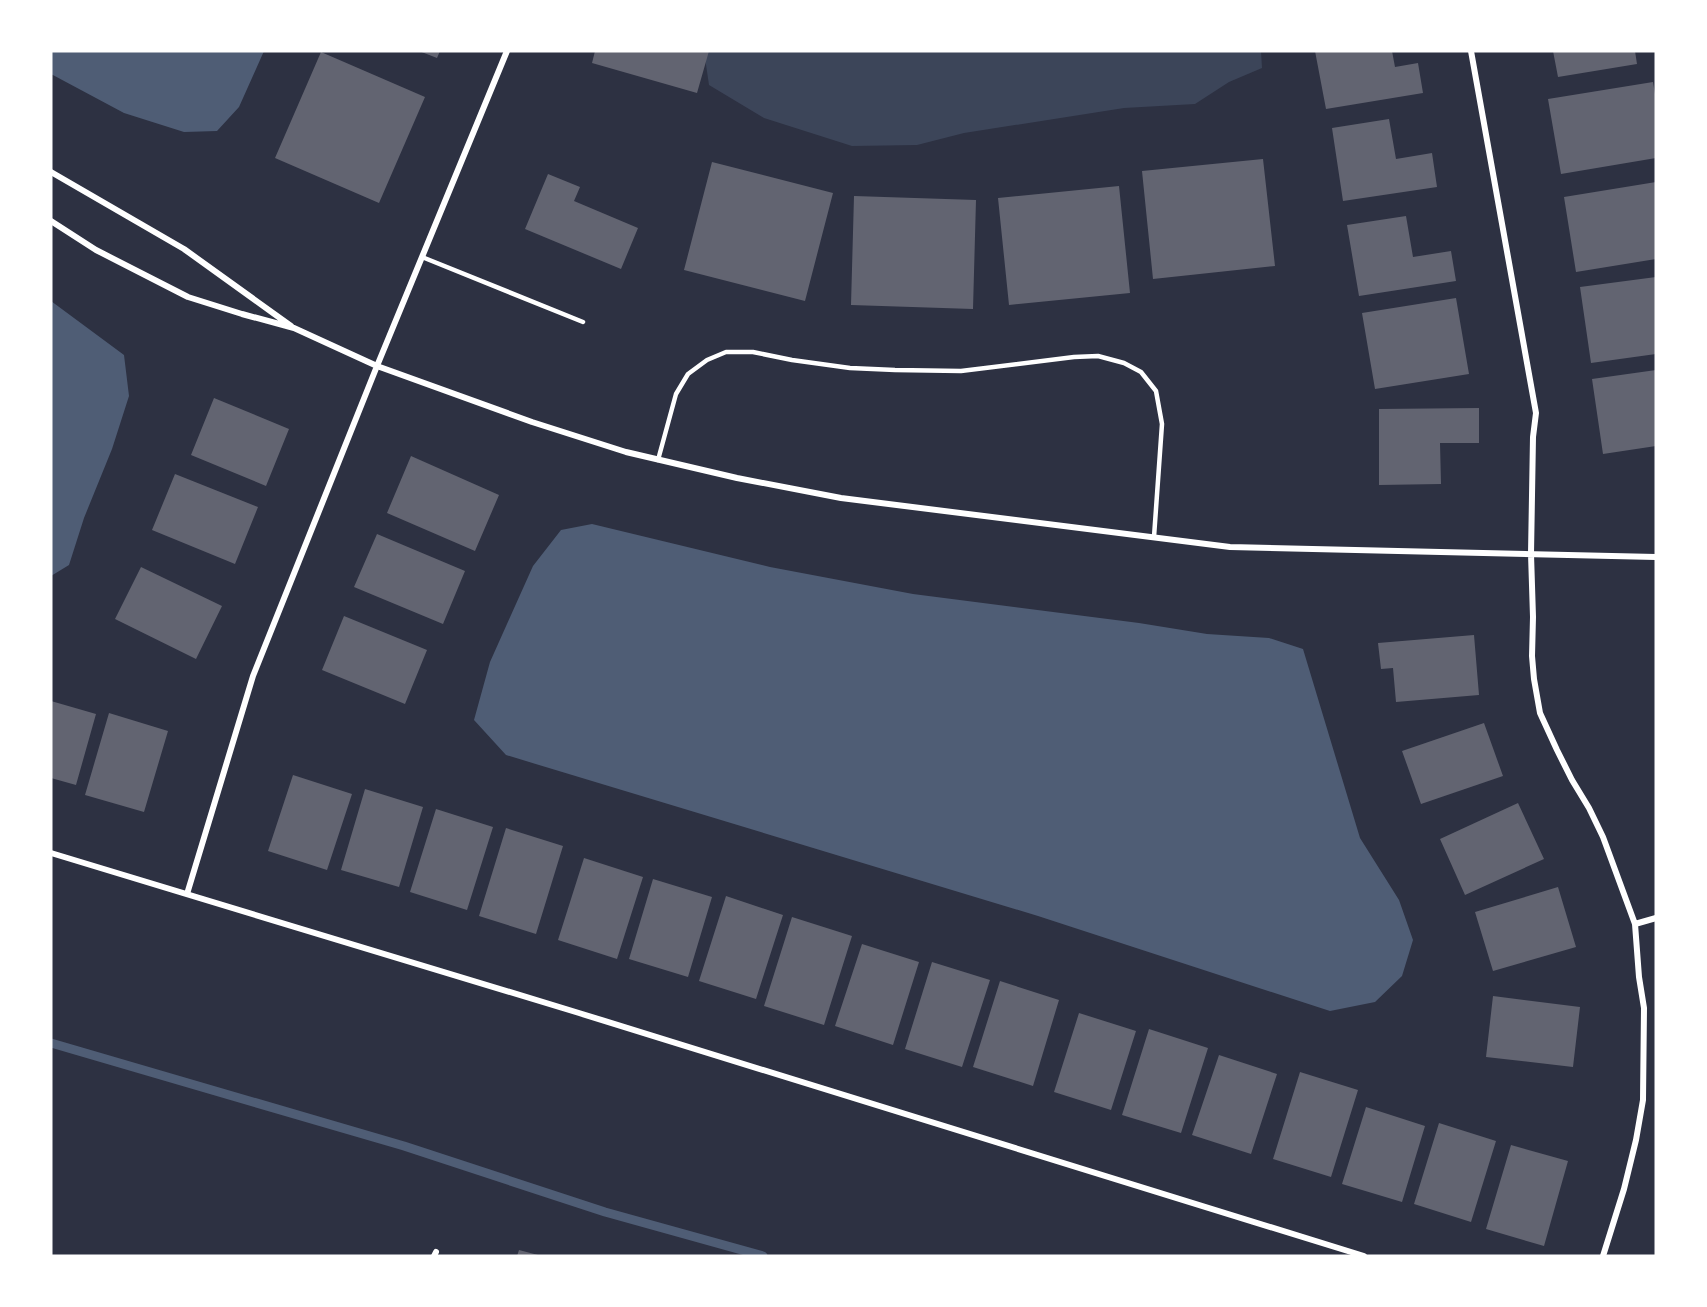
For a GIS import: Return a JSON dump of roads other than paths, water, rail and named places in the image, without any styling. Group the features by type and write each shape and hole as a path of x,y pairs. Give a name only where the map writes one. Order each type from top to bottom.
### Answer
{"street":[{"path":"187,894 253,676 377,366 507,51"},
{"path":"1471,51 1536,413 1533,437 1531,554 1532,656 1540,713 1603,837 1635,924 1644,1008 1643,1100 1624,1189 1603,1256"},
{"path":"51,172 184,249 294,328"},
{"path":"51,221 96,250 188,297 294,328 377,366 532,422 626,452 736,478 841,498 1230,547 1656,557"},
{"path":"51,853 579,1013 1364,1256"},
{"path":"1635,924 1656,918"}],"lane":[{"path":"422,257 583,322"},
{"path":"658,460 676,394 688,374 707,360 726,352 753,352 850,368 917,370 961,370 1098,356 1124,363 1141,372 1156,391 1162,424 1154,537"}],"waterway":[{"path":"51,1043 404,1146 605,1212 763,1256"}]}
